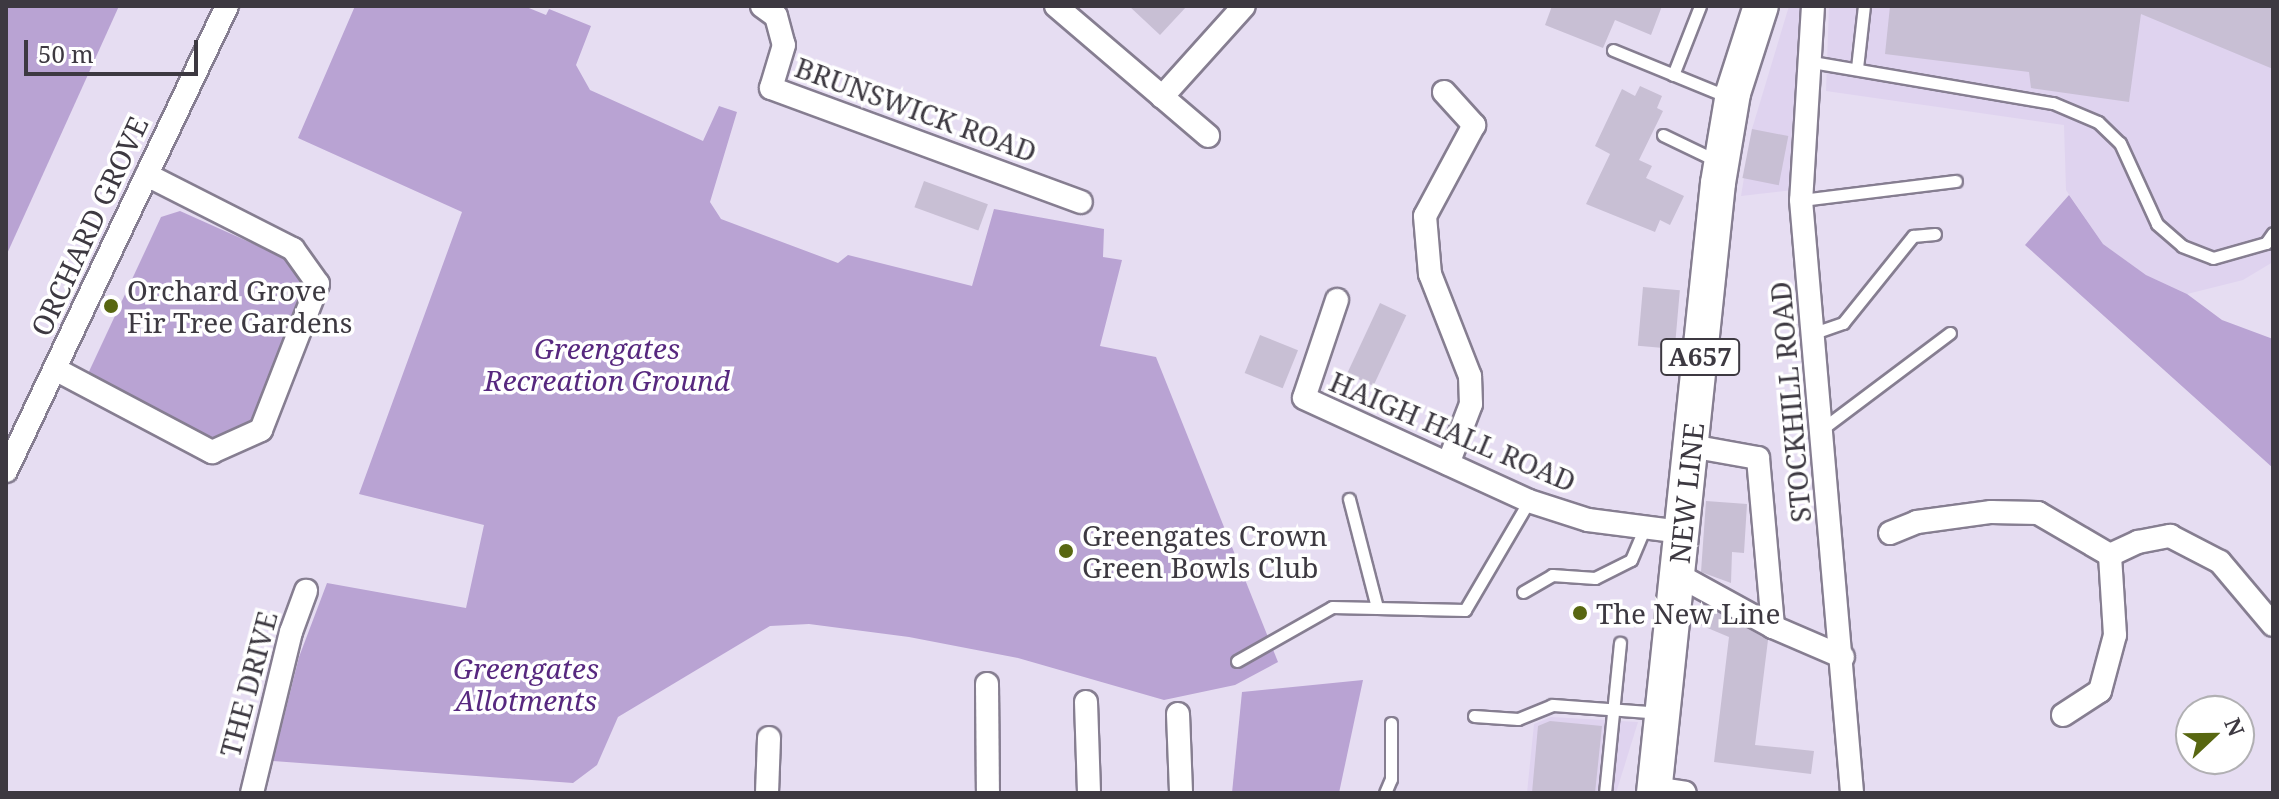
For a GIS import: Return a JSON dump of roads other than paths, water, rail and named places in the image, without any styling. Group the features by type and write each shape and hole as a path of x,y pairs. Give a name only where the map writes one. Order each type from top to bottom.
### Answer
{"main road":[{"name":"NEW LINE","path":"1664,791 1665,714 1722,163 1732,99 1761,6"}],"street":[{"name":"ORCHARD GROVE","path":"6,471 227,6"},
{"name":"BRUNSWICK ROAD","path":"762,6 776,16 784,45 771,88 1081,202"},
{"path":"1056,6 1208,136"},
{"path":"1162,97 1244,6"},
{"name":"STOCKHILL ROAD","path":"1813,6 1812,62 1801,200 1843,657 1852,793"},
{"path":"1444,92 1474,125 1425,216 1430,274 1470,376 1471,404 1448,464"},
{"path":"55,369 212,452 261,430 318,284 293,249 147,175"},
{"name":"HAIGH HALL ROAD","path":"1337,300 1304,398 1529,501 1588,520 1682,532"},
{"path":"1691,446 1758,458 1773,627"},
{"path":"1890,533 1917,522 1991,512 2038,513 2110,555"},
{"path":"2110,555 2138,542 2170,536 2193,544 2220,562 2273,625"},
{"path":"2063,715 2100,691 2115,635 2110,555"},
{"path":"1678,575 1773,627 1843,657"},
{"name":"THE DRIVE","path":"252,793 291,632 306,591"},
{"path":"987,684 988,793"},
{"path":"1086,702 1089,793"},
{"path":"1178,714 1181,793"},
{"path":"767,793 769,738"}],"lane":[{"path":"1673,75 1700,6"},
{"path":"1857,68 1864,6"},
{"path":"1613,50 1732,99"},
{"path":"1812,62 2053,103 2098,122 2120,143 2157,224 2182,246 2213,258 2266,243 2273,233"},
{"path":"1663,135 1722,163"},
{"path":"1801,200 1956,181"},
{"path":"1814,333 1843,323 1913,236 1935,234"},
{"path":"1822,429 1950,333"},
{"path":"1349,499 1377,607"},
{"path":"1237,661 1332,607 1465,610 1529,501"},
{"path":"1523,592 1552,575 1595,578 1631,560 1645,527"},
{"path":"1605,793 1616,708 1620,643"},
{"path":"1474,716 1518,719 1552,705 1665,714"},
{"path":"1385,793 1391,779 1391,723"}],"place":[{"name":"Orchard Grove Fir Tree Gardens","path":"111,306"},
{"name":"Greengates Crown Green Bowls Club","path":"1066,551"},
{"name":"The New Line","path":"1580,613"}],"park label":[{"name":"Greengates Recreation Ground","path":"607,364"},
{"name":"Greengates Allotments","path":"526,684"}]}
